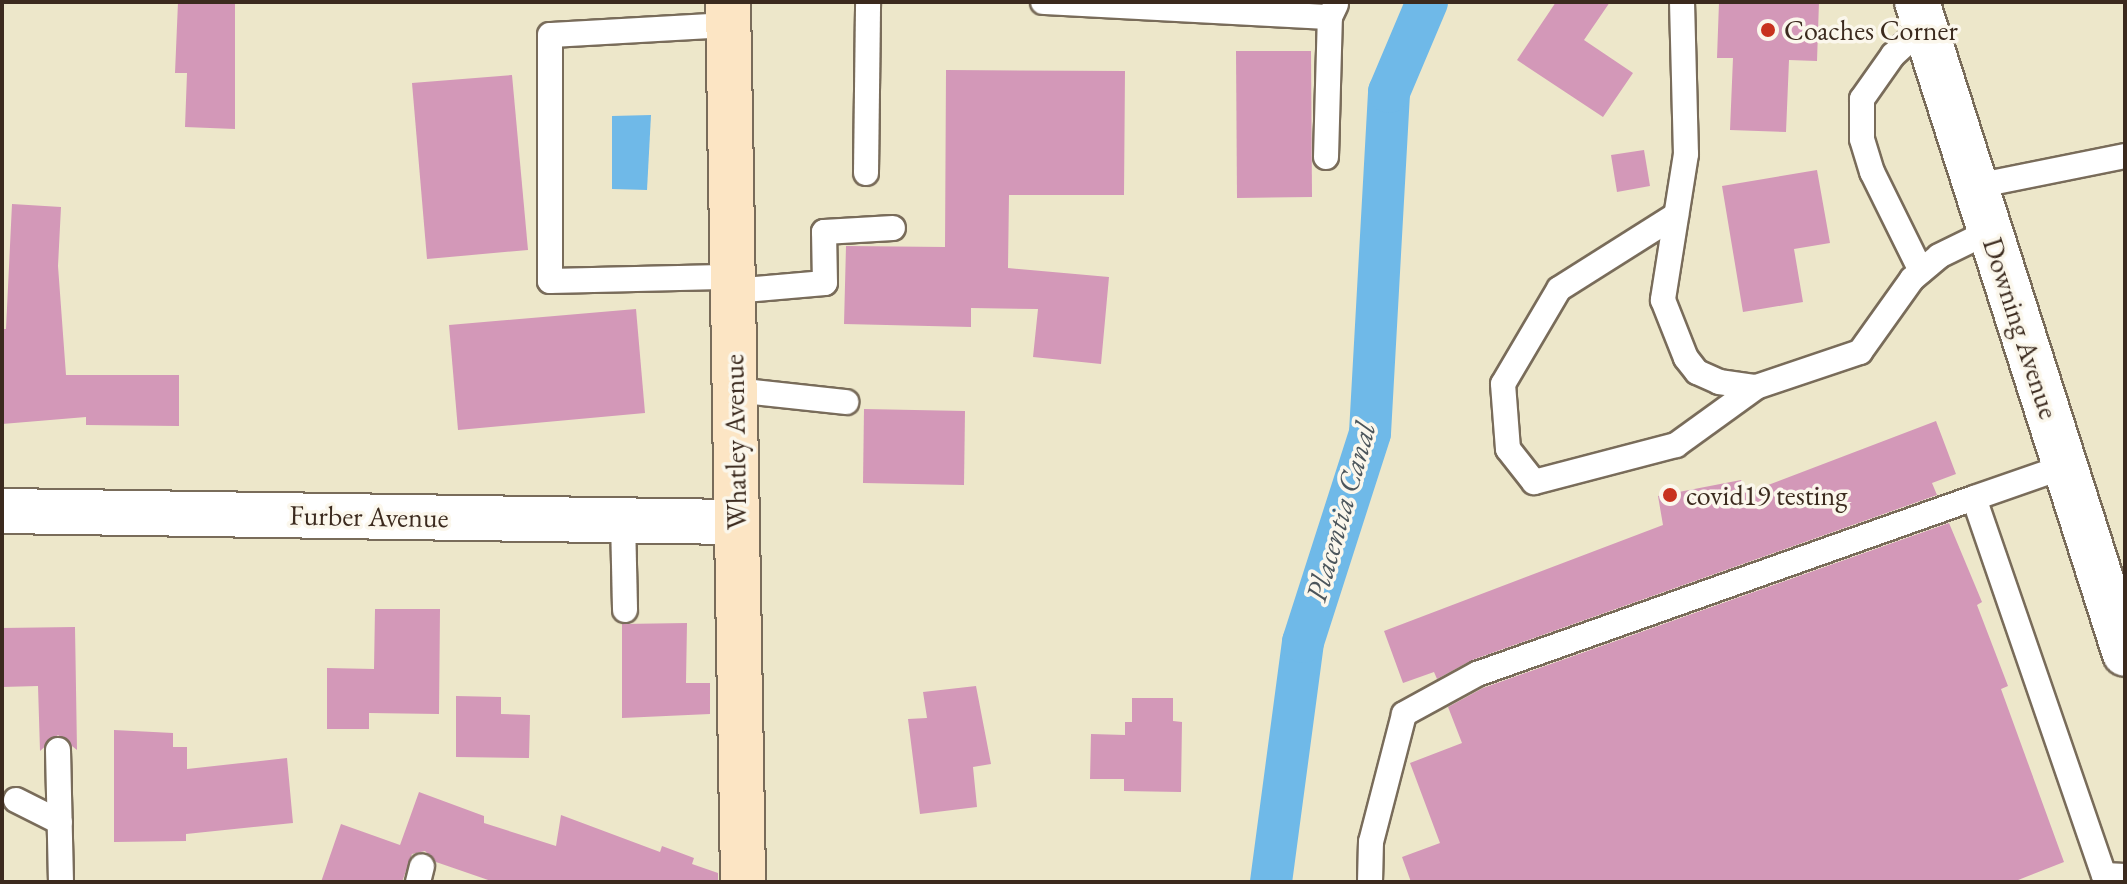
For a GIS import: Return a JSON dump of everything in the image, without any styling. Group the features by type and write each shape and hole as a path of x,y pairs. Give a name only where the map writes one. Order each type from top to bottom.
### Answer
{"street":[{"name":"Whatley Avenue","path":"728,13 743,882"},
{"name":"Downing Avenue","path":"1921,14 2125,654"},
{"name":"Furber Avenue","path":"2,511 737,522"}],"lane":[{"path":"866,173 868,2"},
{"path":"1043,2 1334,9 1326,157"},
{"path":"1682,2 1688,68 1686,154 1663,279 1663,300 1677,338 1697,372 1719,382 1756,387"},
{"path":"728,13 550,35 550,281 825,283 824,232 893,228"},
{"path":"1921,14 1862,99 1862,139 1872,172 1921,271"},
{"path":"1976,186 2125,156"},
{"path":"1676,215 1559,289 1503,384 1508,449 1534,482 1676,445 1756,387 1860,352 1921,271 1990,231"},
{"path":"735,390 846,402"},
{"path":"1370,882 1371,842 1404,714 1477,674 2066,466"},
{"path":"1974,498 2104,878"},
{"path":"623,520 625,610"},
{"path":"58,750 61,882"},
{"path":"16,800 60,822"}],"water":[{"path":"651,115 647,190 612,189 612,116"}],"building":[{"path":"178,2 235,2 235,129 185,127 187,73 175,73"},
{"path":"1556,2 1610,2 1584,40 1633,73 1603,117 1517,60"},
{"path":"1719,2 1819,2 1817,61 1789,60 1786,132 1730,130 1733,58 1717,58"},
{"path":"1236,51 1311,51 1312,197 1237,198"},
{"path":"946,70 1125,71 1124,195 1009,195 1008,268 1109,277 1101,364 1033,357 1038,309 971,308 971,327 844,324 846,246 945,247"},
{"path":"512,75 528,250 427,259 412,83"},
{"path":"1644,150 1650,186 1617,192 1611,155"},
{"path":"1817,170 1830,243 1794,249 1803,302 1743,312 1722,186"},
{"path":"12,204 61,207 58,266 66,375 179,375 179,426 86,425 86,417 2,424 2,329 6,329"},
{"path":"636,309 645,413 458,430 449,325"},
{"path":"864,409 965,411 964,485 863,483"},
{"path":"1936,421 1956,474 1932,483 1937,495 1472,660 1437,679 1434,672 1403,683 1384,631 1663,525 1658,496 1741,480 1747,493"},
{"path":"1949,523 1982,602 1977,605 2008,686 2001,689 2064,862 2013,882 1411,882 1402,857 1440,843 1410,763 1462,743 1448,707 1483,688"},
{"path":"375,609 440,609 439,714 369,713 369,729 327,729 327,668 374,669"},
{"path":"687,623 686,683 710,683 710,714 622,718 622,624"},
{"path":"75,627 77,750 58,735 40,751 38,686 2,687 2,628"},
{"path":"976,686 991,764 973,767 977,807 920,814 908,719 927,718 923,692"},
{"path":"456,696 501,697 501,714 530,715 529,758 456,757"},
{"path":"1132,698 1173,698 1173,721 1182,722 1181,792 1124,791 1124,779 1090,779 1091,734 1125,735 1125,722 1132,722"},
{"path":"114,730 173,733 173,747 187,747 187,769 287,758 293,823 186,834 186,841 114,842"},
{"path":"419,792 484,816 484,823 556,846 561,815 660,852 662,846 694,858 692,864 718,873 718,882 494,882 436,862 425,851 412,854 402,882 321,882 341,824 400,845"}],"waterway":[{"name":"Placentia Canal","path":"1271,882 1303,642 1370,433 1389,92 1427,2"}],"place":[{"name":"Coaches Corner","path":"1768,30"},
{"name":"covid19 testing","path":"1670,495"}]}
